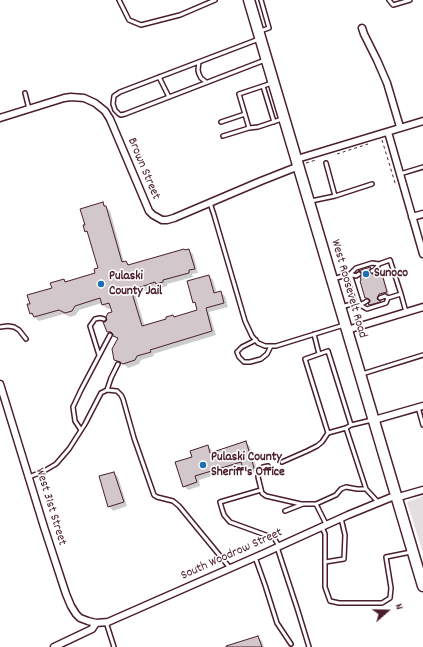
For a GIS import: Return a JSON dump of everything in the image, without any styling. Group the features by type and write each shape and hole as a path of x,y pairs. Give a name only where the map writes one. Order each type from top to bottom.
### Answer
{"main road":[{"name":"West Roosevelt Road","path":"249,0 423,586"}],"street":[{"path":"362,28 388,83 400,127"},
{"name":"Brown Street","path":"0,118 64,98 84,98 90,100 105,111 110,119 148,208 156,218 162,220 174,218 210,203 261,181 298,162 400,127 423,121"},
{"path":"385,132 400,174 423,254"},
{"path":"412,217 423,214"},
{"path":"346,327 423,307"},
{"name":"West 31st Street","path":"0,384 59,574 71,606 80,618 88,622 96,623"},
{"path":"374,420 420,406"},
{"name":"South Woodrow Street","path":"96,623 106,622 122,616 341,518 392,497 402,496 423,490"},
{"path":"54,647 92,629 96,623"}],"lane":[{"path":"119,0 129,20 141,25 180,15 215,0"},
{"path":"261,0 269,28 260,35 199,62 117,94 114,96 112,103 115,110 119,114 123,114 267,59"},
{"path":"389,0 393,5 410,0"},
{"path":"199,62 199,74 206,82"},
{"path":"159,77 169,97"},
{"path":"249,128 240,94 274,82"},
{"path":"263,86 274,122"},
{"path":"24,93 30,109"},
{"path":"221,122 245,114"},
{"path":"223,136 249,128 258,127 284,118"},
{"path":"326,163 335,196"},
{"path":"400,174 423,167"},
{"path":"309,202 335,196 372,184"},
{"path":"210,203 245,321 252,336 258,343 265,346 276,346 314,334 346,327"},
{"path":"350,274 356,268 372,263 378,264 390,260 406,312"},
{"path":"373,271 378,264"},
{"path":"350,274 360,304 367,309 386,303 388,298"},
{"path":"332,279 350,274 359,276"},
{"path":"380,298 384,296 388,298 401,294"},
{"path":"340,307 360,304 368,301"},
{"path":"99,355 90,326 95,319 104,319"},
{"path":"0,327 14,326 26,339"},
{"path":"314,334 319,354"},
{"path":"81,430 75,421 73,406 110,335"},
{"path":"256,340 242,347 237,352 239,357 244,362 262,359 267,354 271,346"},
{"path":"328,433 305,359 319,354 328,351 351,425"},
{"path":"360,375 423,355"},
{"path":"107,390 118,364"},
{"path":"29,478 56,464 69,449 101,393 107,390 118,391 123,399 134,438 154,495 172,501 179,506 230,568"},
{"path":"420,406 423,425"},
{"path":"282,462 317,446 322,442 328,433 351,425 374,420"},
{"path":"346,428 366,489 378,503"},
{"path":"268,466 263,467 258,477 262,493 266,496 303,504 316,504 336,495 341,489 346,487 366,489"},
{"path":"261,490 220,502 222,509 224,515 230,522 274,538 309,647"},
{"path":"285,511 303,504"},
{"path":"316,504 324,526 325,587 330,601 339,603 382,603 390,598 391,588 386,557 413,551"},
{"path":"325,562 344,559 345,535 341,518"},
{"path":"255,557 277,623 290,644"},
{"path":"106,622 114,647"}],"path":[{"path":"385,132 382,140 396,186"}],"shaded area":[{"path":"423,496 423,553 407,502"}],"building":[{"name":"Pulaski County Jail","path":"103,202 104,206 106,206 122,262 126,261 128,265 184,249 189,249 195,269 189,270 189,273 163,280 163,282 156,284 155,282 135,289 136,292 132,293 142,326 166,319 166,317 173,315 174,317 197,310 195,302 193,303 187,281 209,275 214,293 221,291 224,303 206,308 212,331 150,350 151,352 137,356 135,360 123,364 114,360 112,349 118,338 113,336 111,332 107,332 103,322 107,320 106,317 108,313 112,312 109,303 102,305 100,298 75,306 72,311 65,313 59,310 34,317 32,313 30,314 27,304 30,304 27,295 52,288 50,283 64,279 65,282 95,273 94,269 98,268 87,231 85,232 83,225 85,225 80,209"},
{"path":"370,267 369,272 374,276 382,274 387,292 379,294 377,299 381,302 369,305 370,300 365,298 360,281 362,273 358,271"},
{"name":"Pulaski County Sheriff's Office","path":"246,441 254,468 244,471 241,462 195,476 197,482 183,487 175,462 192,457 190,451 208,445 210,453"},
{"path":"114,472 124,502 108,507 99,476"},
{"path":"258,636 262,647 226,647 226,646"}],"place":[{"name":"Sunoco","path":"366,274"},
{"name":"Pulaski County Jail","path":"101,284"},
{"name":"Pulaski County Sheriff's Office","path":"203,465"}]}
